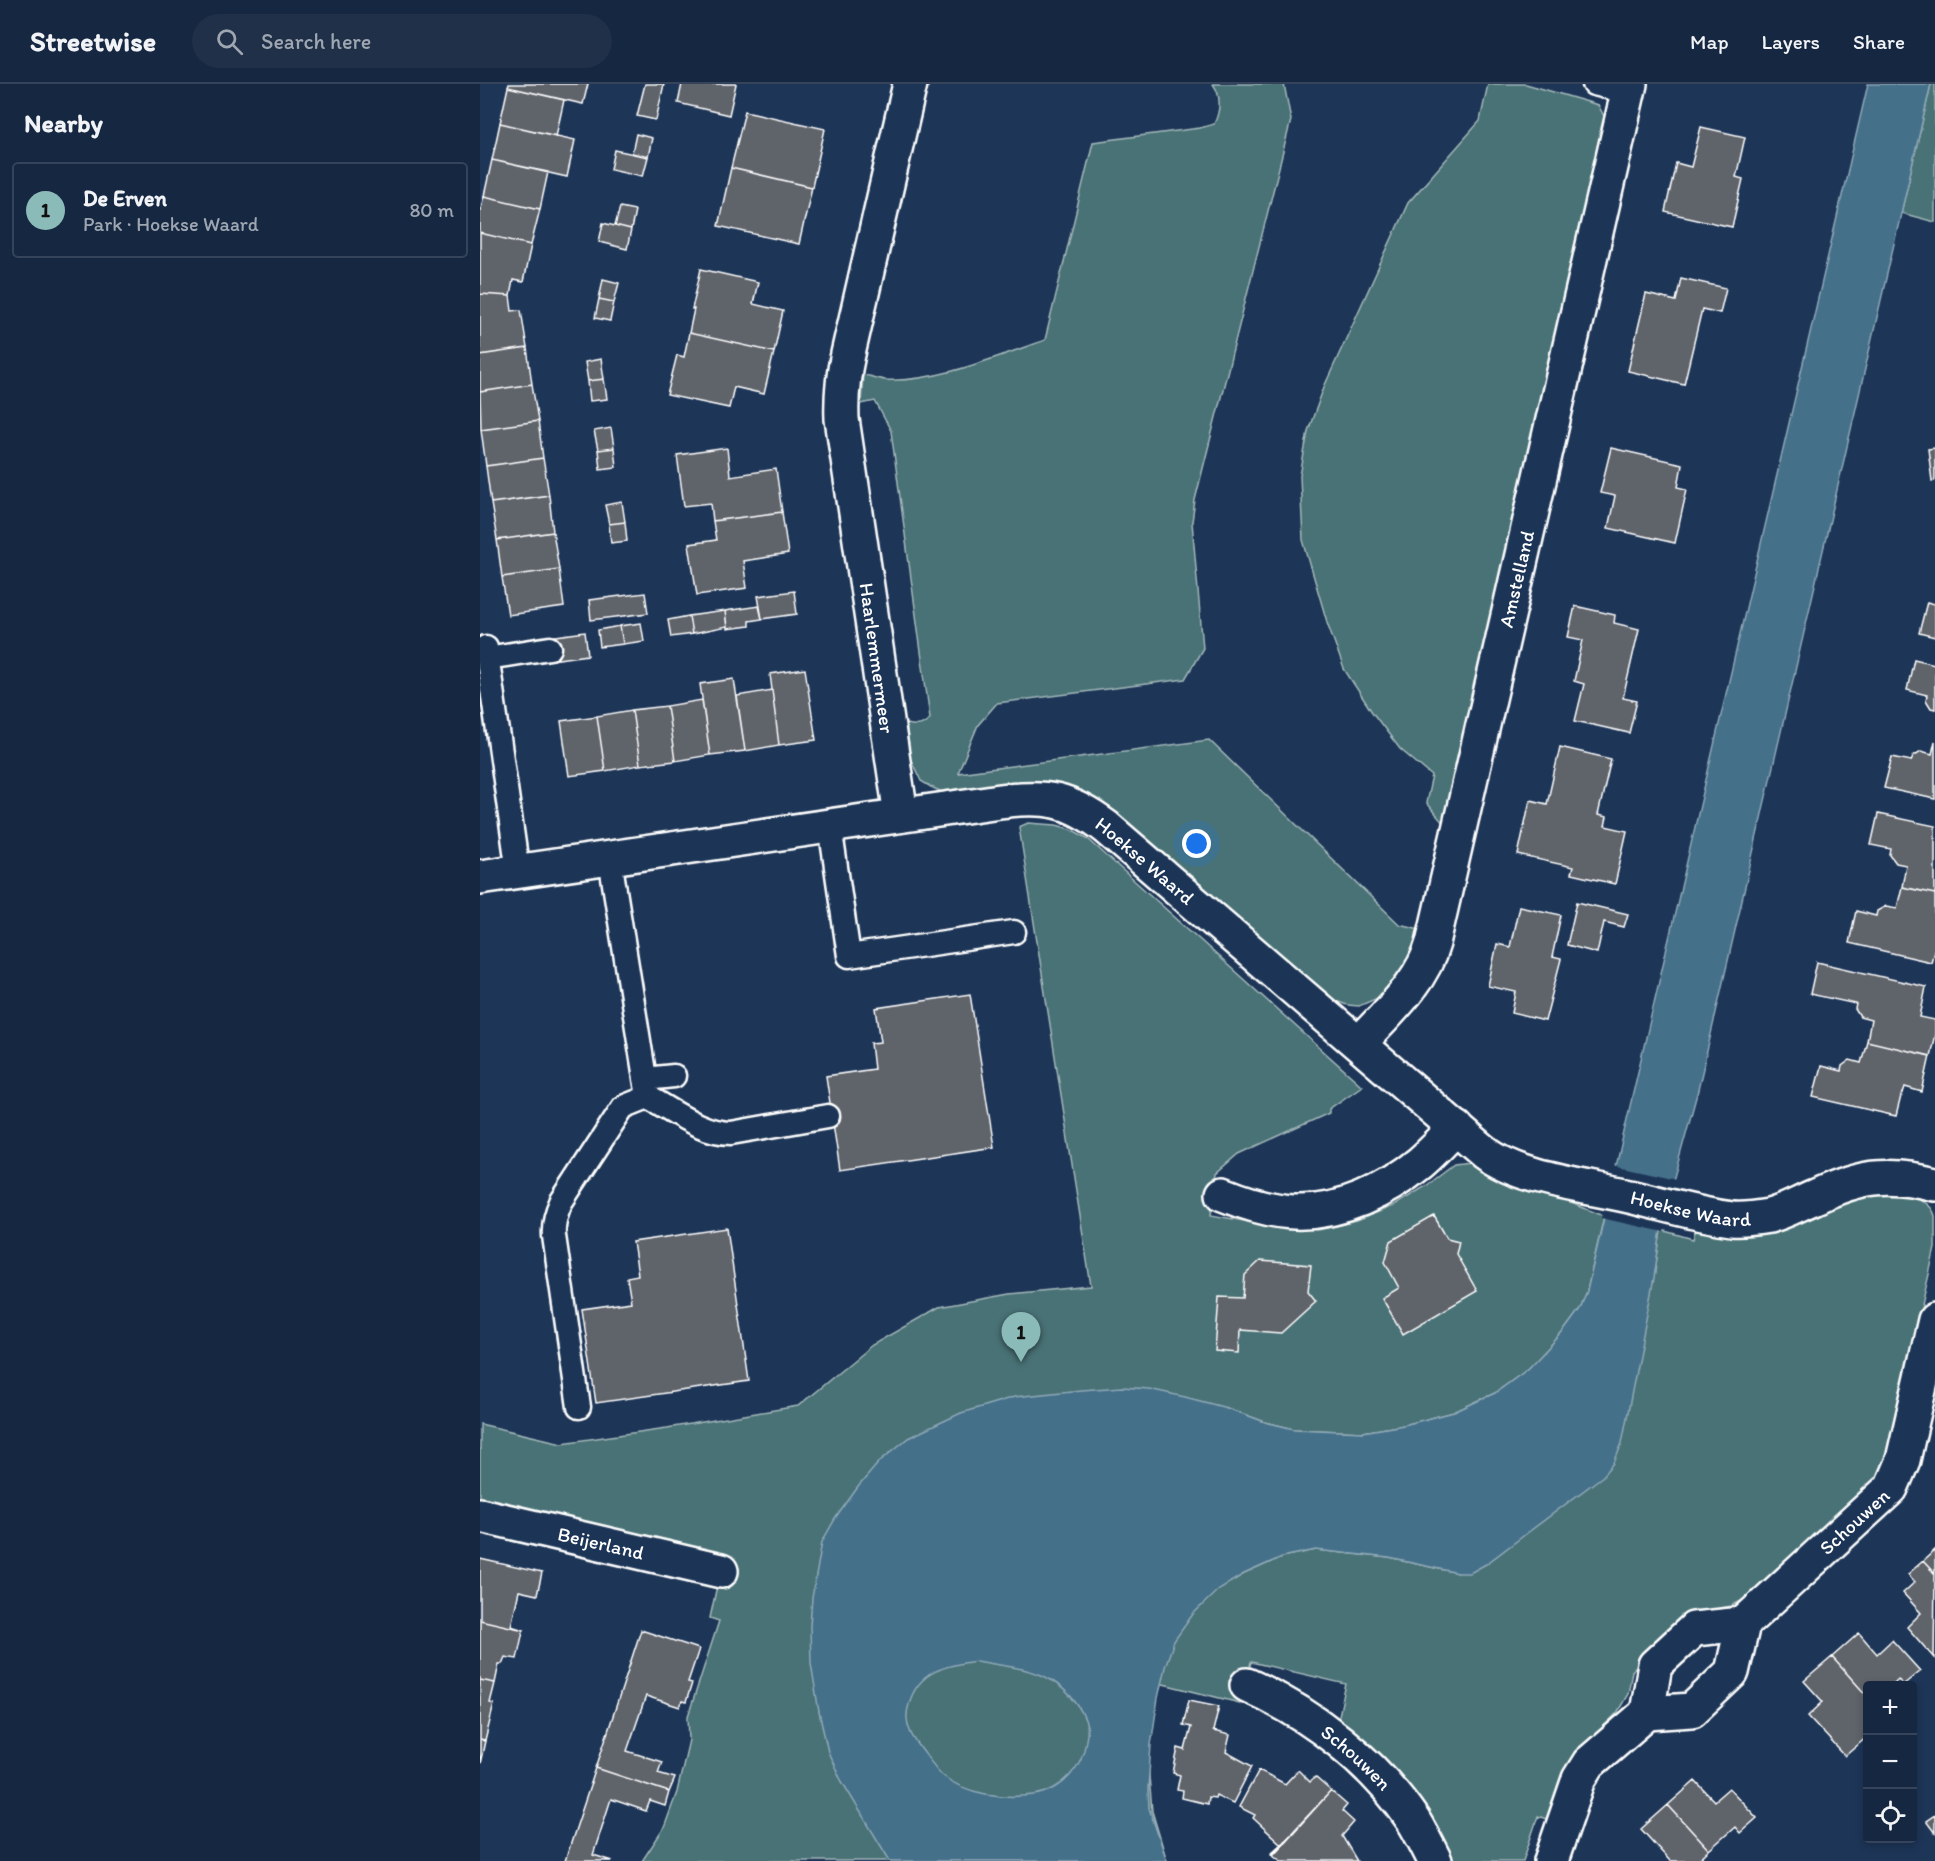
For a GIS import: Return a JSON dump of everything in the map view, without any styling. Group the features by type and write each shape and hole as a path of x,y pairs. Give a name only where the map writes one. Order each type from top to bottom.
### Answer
{"street":[{"name":"Haarlemmermeer","path":"901,815 841,402 842,380 910,84"},
{"name":"Amstelland","path":"1359,1044 1418,977 1434,943 1628,88"},
{"name":"Hoekse Waard","path":"901,815 1030,798 1042,798 1088,814 1106,827 1485,1153 1522,1172 1699,1212 1743,1219 1770,1216 1860,1179 1896,1177 1935,1184"},
{"path":"480,877 901,815"},
{"path":"1223,1194 1248,1203 1293,1212 1339,1207 1388,1186 1420,1162 1457,1128"},
{"name":"Schouwen","path":"1743,1624 1891,1488 1904,1460 1935,1320"},
{"name":"Beijerland","path":"480,1515 722,1571"},
{"path":"1551,1861 1583,1770 1647,1713 1692,1710 1732,1671 1743,1624 1694,1629 1655,1665 1647,1713"},
{"name":"Schouwen","path":"1247,1685 1287,1704 1331,1734 1367,1766 1413,1821 1435,1861"}],"lane":[{"name":"Amstelland","path":"1594,84 1628,88"},
{"path":"518,872 487,652 550,648"},
{"path":"830,826 849,956 1014,932"},
{"path":"610,859 647,1088 713,1132 730,1133 828,1116"},
{"path":"579,1407 554,1236 555,1219 561,1202 623,1107 647,1088 674,1076"}],"green space":[{"path":"1213,84 1284,84 1291,120 1195,500 1192,522 1203,648 1185,679 997,703 978,725 958,773 1209,740 1399,924 1420,929 1414,952 1380,997 1359,1006 1336,1001 1102,805 1072,788 1053,782 942,792 921,781 910,758 905,724 919,725 930,718 891,431 875,401 861,404 863,375 885,380 905,380 946,373 1045,340 1093,142 1200,128 1214,124 1219,104 1218,94"},
{"path":"1488,84 1526,84 1598,105 1605,118 1444,824 1426,803 1432,776 1400,749 1344,669 1327,622 1303,540 1300,476 1308,431 1324,387 1408,203 1480,121"},
{"path":"1931,84 1935,84 1935,222 1901,213"},
{"path":"1028,823 1056,825 1071,829 1087,838 1362,1086 1329,1109 1329,1113 1239,1154 1217,1173 1211,1215 1266,1225 1318,1230 1357,1221 1395,1205 1454,1165 1470,1163 1604,1216 1587,1291 1580,1309 1563,1332 1528,1369 1495,1393 1454,1412 1404,1425 1363,1432 1294,1429 1265,1422 1227,1408 1230,1582 1282,1557 1316,1550 1389,1558 1458,1573 1654,1278 1661,1230 1693,1239 1696,1228 1738,1235 1763,1234 1788,1227 1845,1200 1877,1193 1913,1197 1930,1207 1935,1216 1935,1248 1886,1462 1879,1476 1743,1600 1731,1606 1695,1613 1632,1671 1628,1694 1617,1713 1573,1757 1549,1820 1538,1816 1523,1861 1451,1861 1338,1720 1346,1684 1251,1662 1240,1703 1159,1683 1148,1764 1152,1811 1167,1861 642,1861 664,1828 677,1792 689,1740 688,1716 719,1621 710,1618 723,1558 480,1503 480,1424 562,1443 798,1406 872,1345 939,1307 1009,1294 1091,1286 1019,827"}],"water":[{"path":"1868,84 1931,84 1698,1090 1661,1230 1622,1443 1614,1463 1603,1476 1486,1564 1470,1573 1458,1573 1389,1558 1316,1550 1282,1557 1244,1574 1219,1589 1193,1614 1174,1641 1158,1698 1151,1745 1149,1808 1167,1861 890,1861 841,1780 828,1752 811,1663 810,1626 812,1598 822,1542 858,1487 880,1461 908,1438 961,1413 1014,1397 1122,1387 1149,1389 1185,1397 1294,1429 1363,1432 1404,1425 1454,1412 1495,1393 1528,1369 1563,1332 1580,1309 1587,1291","holes":["977,1661 1025,1670 1043,1676 1063,1689 1082,1712 1087,1730 1081,1759 1069,1776 1054,1789 1034,1795 998,1796 962,1787 942,1775 912,1736 907,1711 913,1693 919,1684 926,1677 944,1668"]}],"pier":[{"path":"1613,1165 1676,1179 1664,1232 1601,1218"}],"building":[{"path":"509,84 588,84 583,104 508,87"},
{"path":"645,84 664,84 656,120 637,116"},
{"path":"682,84 736,84 729,115 678,103"},
{"path":"508,87 564,100 556,136 500,123"},
{"path":"745,111 825,129 812,187 731,168"},
{"path":"500,123 575,140 567,177 492,160"},
{"path":"1701,127 1745,137 1736,177 1743,179 1732,227 1665,212 1676,163 1691,167"},
{"path":"636,134 652,138 648,157 632,153"},
{"path":"615,150 648,157 643,176 611,169"},
{"path":"492,160 548,172 540,209 484,196"},
{"path":"731,168 812,187 799,244 718,226"},
{"path":"484,196 540,209 531,245 480,233 480,211"},
{"path":"620,207 635,210 631,230 615,226"},
{"path":"603,223 631,230 627,249 599,242"},
{"path":"480,233 531,245 523,282 513,280 510,296 480,294"},
{"path":"701,269 758,282 753,304 783,311 774,352 689,333"},
{"path":"1681,278 1726,288 1720,313 1702,309 1684,384 1628,371 1646,294 1676,301"},
{"path":"603,279 619,283 614,302 599,299"},
{"path":"480,294 510,296 512,311 521,310 527,348 480,355"},
{"path":"599,299 614,302 610,321 595,318"},
{"path":"689,333 774,352 764,394 734,387 729,408 667,395 677,355 684,357"},
{"path":"527,348 532,384 480,392 480,355"},
{"path":"601,359 604,379 588,381 585,362"},
{"path":"604,379 607,399 590,401 588,381"},
{"path":"532,384 538,421 481,429 480,392"},
{"path":"538,421 543,458 486,466 481,429"},
{"path":"611,428 614,448 598,450 594,431"},
{"path":"614,448 616,467 600,469 598,450"},
{"path":"727,448 730,476 776,469 782,512 713,521 711,503 684,506 677,455"},
{"path":"1611,448 1682,464 1678,487 1687,489 1675,543 1608,528 1615,496 1600,493"},
{"path":"1935,448 1935,480 1932,481 1928,449"},
{"path":"543,458 549,495 491,503 486,466"},
{"path":"549,495 553,532 497,540 491,503"},
{"path":"622,502 625,522 609,524 605,505"},
{"path":"782,512 788,554 743,561 747,588 697,595 689,544 716,540 713,521"},
{"path":"625,522 627,541 611,543 609,524"},
{"path":"553,532 559,569 502,577 497,540"},
{"path":"559,569 564,607 508,615 502,577"},
{"path":"794,591 797,614 762,619 758,596"},
{"path":"645,593 648,613 591,620 589,600"},
{"path":"1927,602 1935,604 1935,637 1919,633"},
{"path":"759,606 762,619 749,621 749,626 727,629 725,611"},
{"path":"1575,606 1615,615 1614,623 1639,629 1623,698 1637,701 1629,733 1575,721 1584,684 1574,681 1583,640 1568,637"},
{"path":"725,611 727,627 692,634 689,616"},
{"path":"689,616 692,634 671,637 668,620"},
{"path":"641,623 644,641 623,644 620,626"},
{"path":"620,626 623,644 600,647 598,630"},
{"path":"585,632 588,655 552,660 549,637"},
{"path":"1914,659 1935,664 1935,709 1931,708 1926,700 1927,695 1907,690"},
{"path":"805,669 816,740 779,745 770,674"},
{"path":"734,679 745,751 710,755 700,684"},
{"path":"772,690 779,745 745,751 737,696"},
{"path":"702,700 710,755 675,761 667,706"},
{"path":"667,706 675,761 640,765 632,710"},
{"path":"632,710 640,765 605,771 597,716"},
{"path":"597,716 605,771 569,776 561,721"},
{"path":"1935,741 1935,799 1884,788 1892,757 1911,761 1913,756 1921,751 1932,754"},
{"path":"1560,747 1611,759 1598,815 1607,817 1605,826 1627,831 1615,884 1571,874 1573,867 1518,855 1530,800 1547,804"},
{"path":"1878,814 1935,826 1935,894 1902,887 1906,865 1896,863 1890,855 1891,849 1871,845"},
{"path":"1902,887 1935,894 1935,947 1931,962 1849,943 1856,911 1876,916 1877,911 1886,906 1897,908"},
{"path":"1577,902 1628,914 1624,927 1604,922 1597,953 1567,945"},
{"path":"1519,906 1561,915 1552,957 1561,959 1545,1021 1512,1013 1516,992 1488,986 1497,944 1510,947"},
{"path":"1817,962 1926,987 1920,1017 1935,1020 1935,1034 1930,1056 1867,1041 1871,1020 1860,1017 1855,1009 1856,1004 1810,994"},
{"path":"970,994 994,1147 840,1170 826,1076 874,1069 871,1043 881,1042 876,1008"},
{"path":"1867,1041 1930,1056 1922,1092 1905,1087 1896,1116 1813,1097 1821,1066 1841,1071 1842,1066 1850,1060 1861,1063"},
{"path":"1434,1216 1447,1238 1459,1241 1456,1254 1477,1291 1403,1334 1382,1298 1399,1288 1385,1262 1391,1241"},
{"path":"727,1228 749,1381 596,1403 582,1309 631,1302 627,1277 638,1275 633,1242"},
{"path":"1260,1261 1311,1265 1308,1291 1316,1301 1281,1333 1240,1330 1239,1353 1215,1351 1219,1297 1243,1298 1245,1275"},
{"path":"1935,1550 1935,1574 1923,1561"},
{"path":"480,1559 542,1573 537,1595 519,1591 511,1626 524,1630 480,1620"},
{"path":"1923,1561 1935,1574 1934,1658 1907,1627 1921,1613 1903,1593 1915,1582 1908,1574"},
{"path":"480,1620 524,1630 517,1659 505,1657 502,1664 499,1664 495,1683 480,1680"},
{"path":"641,1630 699,1649 688,1682 692,1683 686,1702 682,1701 680,1707 646,1696 627,1751 662,1762 658,1773 675,1778 669,1792 596,1768"},
{"path":"1859,1633 1877,1654 1892,1640 1920,1671 1908,1681 1898,1679 1896,1681 1863,1681 1863,1691 1832,1657"},
{"path":"1832,1657 1863,1691 1863,1740 1845,1756 1808,1716 1823,1702 1804,1681"},
{"path":"480,1680 495,1683 490,1703 494,1704 485,1741 480,1740"},
{"path":"1189,1700 1219,1706 1213,1731 1230,1735 1226,1752 1252,1766 1233,1803 1216,1795 1215,1798 1208,1797 1207,1804 1182,1798 1183,1791 1177,1790 1180,1775 1173,1773 1178,1748 1185,1750 1191,1727 1183,1725"},
{"path":"480,1740 485,1741 480,1764"},
{"path":"596,1768 669,1792 665,1806 650,1801 646,1811 611,1799 593,1855 613,1861 565,1861"},
{"path":"1259,1770 1285,1784 1298,1770 1310,1782 1315,1777 1331,1791 1272,1854 1281,1844 1253,1818 1255,1815 1239,1807"},
{"path":"1695,1781 1714,1801 1729,1788 1757,1818 1740,1833 1735,1827 1709,1850 1668,1805"},
{"path":"1331,1791 1347,1805 1342,1811 1354,1822 1342,1836 1357,1861 1281,1861 1273,1855"},
{"path":"1668,1805 1709,1850 1697,1861 1670,1861 1641,1829"},
{"path":"1935,1815 1935,1833 1926,1821"}],"place":[{"name":"De Erven","path":"1021,1362"}]}
